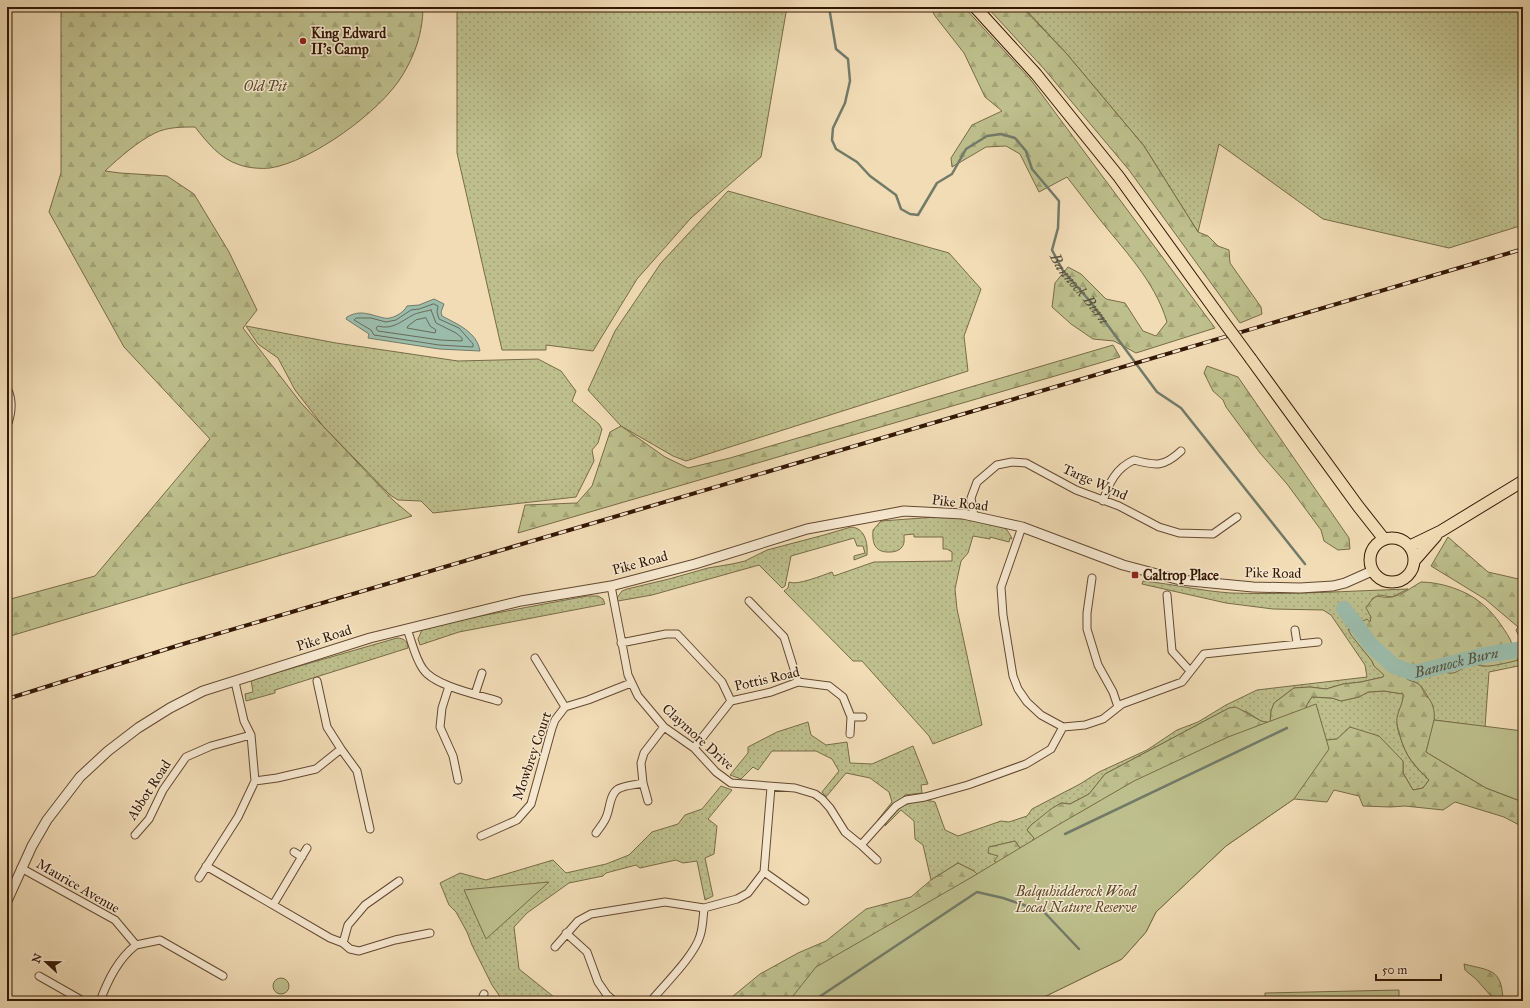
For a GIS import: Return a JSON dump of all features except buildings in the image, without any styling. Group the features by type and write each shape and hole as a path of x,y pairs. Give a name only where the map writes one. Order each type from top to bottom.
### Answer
{"main road":[{"path":"976,7 1036,74 1119,177 1358,506 1380,542"},
{"path":"1410,546 1441,531 1523,481"},
{"path":"1415,560 1441,531"},
{"path":"1391,538 1398,538 1405,541 1414,552 1415,560 1413,569 1404,580 1390,583 1383,581 1372,571 1370,557 1372,550 1380,542 1391,538"}],"street":[{"path":"7,388 11,395 11,416 7,426"},
{"path":"1103,501 1109,485 1123,465 1134,460 1160,465 1170,461 1181,451"},
{"name":"Targe Wynd","path":"974,516 971,498 977,482 997,465 1012,462 1026,462 1076,490 1119,506 1159,526 1179,533 1213,534 1237,517"},
{"name":"Pike Road","path":"7,901 21,868 47,820 80,777 108,751 138,728 170,708 203,691 370,638 521,601 611,586 695,564 807,529 904,512 963,514 1022,527 1123,565 1145,572 1188,582 1253,587 1300,588 1333,586 1345,583 1372,571"},
{"path":"1022,527 1001,587 1013,676 1018,689 1027,702 1041,715 1063,727 1085,725 1103,719 1122,704 1182,682 1204,654 1297,643 1318,642"},
{"path":"1092,578 1087,614 1088,629 1098,665 1114,692 1118,707"},
{"name":"Claymore Drive","path":"611,586 621,643 631,683 638,696 664,727 694,748 716,772 731,782 771,787 795,788 815,794 822,799 838,818 846,832 877,860"},
{"path":"1167,595 1172,650 1190,671"},
{"path":"749,601 784,637 798,682"},
{"path":"406,629 422,669 430,677 448,686 498,702"},
{"path":"1295,630 1297,643"},
{"path":"621,643 666,634 677,634 722,682 731,701"},
{"name":"Mowbrey Court","path":"536,658 565,707"},
{"path":"475,694 482,673"},
{"path":"317,681 327,727 340,749 357,771 370,829"},
{"path":"199,878 238,817 254,781 251,735 244,721 235,682"},
{"name":"Pottis Road","path":"694,748 731,701 771,692 798,682 829,686 844,696 851,717 850,734"},
{"name":"Mowbrey Court","path":"481,836 517,820 531,804 552,728 555,720 565,707 588,700 631,683"},
{"path":"448,686 442,708 440,727 453,756 458,780"},
{"path":"851,717 863,717"},
{"path":"648,801 643,783 641,763 644,753 664,727"},
{"path":"861,845 896,806 906,800 925,797 968,785 1026,764 1051,749 1063,727"},
{"name":"Abbot Road","path":"135,835 149,819 163,790 186,757 211,746 251,735"},
{"path":"254,781 277,778 316,769 340,749"},
{"path":"596,833 607,815 612,796 617,790 626,786 643,783"},
{"path":"555,947 566,933 578,922 591,914 665,902 704,908 737,899 748,893 764,872 771,787"},
{"path":"274,905 307,848"},
{"path":"294,852 302,857"},
{"path":"206,866 330,938 343,943 350,949 359,951 395,940 430,933"},
{"name":"Maurice Avenue","path":"21,868 115,920 136,945"},
{"path":"764,872 805,901"},
{"path":"343,943 348,925 365,905 399,881"},
{"path":"651,1001 698,943 704,908"},
{"path":"566,933 587,952 598,982 607,995 614,1001"},
{"path":"100,1001 110,977 128,952 136,945 160,940 223,976"},
{"path":"39,976 83,1001"}],"green space":[{"name":"Old Pit","path":"61,7 423,7 422,25 414,52 402,76 392,90 362,119 344,133 305,156 287,164 270,168 247,167 226,159 209,144 195,127 180,127 170,128 148,137 129,150 105,171 167,176 194,194 229,252 257,310 243,328 301,403 394,501 412,516 7,637 7,600 95,576 210,439 124,347 49,212 61,173"},
{"path":"459,7 787,7 761,157 691,218 637,279 593,351 546,345 546,350 502,350 457,153 457,13"},
{"path":"930,7 964,7 1031,80 1215,328 1136,353 1114,341 1093,339 1071,324 1052,307 1055,283 1068,267 1081,274 1106,299 1125,303 1143,331 1156,336 1167,322 1162,307 1146,279 1067,177 1039,192 1020,154 1006,146 986,147 952,167 951,158 972,125 1002,111 985,97 964,53 935,16"},
{"path":"987,7 1022,7 1066,53 1144,146 1198,232 1208,236 1218,246 1229,250 1230,263 1261,307 1262,314 1240,323 1129,170 1045,70"},
{"path":"1028,7 1523,7 1523,225 1449,248 1323,219 1219,144 1198,232 1144,146 1066,53 1026,10"},
{"path":"728,191 949,253 981,289 964,336 968,371 686,461 673,456 621,426 588,390 615,331 661,263"},
{"path":"246,326 336,343 458,361 538,359 561,371 576,391 572,401 599,424 602,429 598,443 592,450 594,461 576,497 433,513 421,501 398,500 390,495 323,426 295,390 278,358 258,344"},
{"path":"1113,345 1120,357 518,533 525,505 577,503 592,486 610,432 621,426 665,457 688,468 730,458"},
{"path":"1207,366 1238,377 1349,538 1350,549 1338,550 1324,541 1321,530 1287,484 1260,453 1226,407 1223,400 1213,391 1204,373"},
{"path":"936,517 974,520 994,524 1007,530 1012,539 1010,538 1009,542 990,537 990,539 973,536 968,553 961,561 955,589 957,609 982,725 933,744 929,736 862,661 853,661 784,591 788,588 789,582 798,583 832,572 834,576 874,562 952,561 952,552 947,549 943,549 943,537 914,537 914,534 904,535 902,547 893,552 881,551 874,543 873,530 881,521"},
{"path":"851,527 860,530 865,537 867,555 854,560 854,556 865,553 863,546 857,546 854,538 791,556 785,586 782,588 759,565 652,595 618,601 617,598 622,591 627,589 708,568 745,561 767,550"},
{"path":"1448,537 1488,572 1523,580 1523,645 1516,630 1518,627 1485,599 1431,566"},
{"path":"1143,581 1231,593 1297,593 1408,589 1392,597 1379,595 1372,599 1370,639 1375,653 1373,655 1354,631 1349,630 1372,661 1374,666 1385,675 1383,677 1343,684 1326,689 1310,687 1294,688 1274,703 1271,712 1271,723 1261,721 1247,712 1229,708 1105,774 1089,794 1070,804 1061,803 1031,825 1027,830 1034,838 1028,848 1020,848 1015,841 990,847 998,857 1001,866 980,877 974,871 958,863 931,880 923,845 915,839 914,821 901,810 885,826 893,814 906,805 920,801 935,802 945,830 958,836 1001,821 1009,822 1027,816 1032,809 1080,784 1099,772 1147,750 1177,730 1198,722 1226,705 1257,690 1367,677 1365,665 1331,615 1323,610 1273,609 1226,603 1142,584"},
{"name":"Balquhidderock Wood Local Nature Reserve","path":"1421,582 1444,585 1475,598 1494,615 1501,625 1510,639 1518,660 1487,666 1469,664 1453,673 1447,673 1440,670 1426,670 1412,674 1406,678 1420,686 1426,696 1430,699 1433,706 1433,726 1426,752 1486,788 1523,802 1523,827 1504,817 1455,802 1443,810 1405,806 1363,806 1359,796 1334,790 1327,802 1294,799 1226,846 1156,912 1146,932 1122,959 1044,997 1042,1001 727,1001 760,974 798,953 826,941 866,909 911,897 931,880 958,863 974,871 980,877 1001,865 994,861 998,856 988,853 989,847 1015,841 1020,848 1028,848 1034,838 1027,830 1051,809 1061,803 1070,804 1089,794 1105,774 1229,708 1236,707 1261,721 1270,723 1271,711 1274,703 1294,688 1310,687 1326,689 1343,684 1383,677 1384,675 1374,666 1372,661 1348,629 1354,631 1373,655 1375,654 1361,622 1367,619 1370,622 1371,617 1366,608 1375,597 1396,596","holes":["1384,691 1403,694 1403,700 1398,712 1397,725 1402,743 1408,755 1429,780 1423,788 1413,790 1403,773 1403,761 1379,736 1350,727 1337,739 1327,740 1307,726 1305,711 1307,704 1312,697 1332,698 1341,701 1359,697 1368,692"]},
{"path":"587,596 598,596 603,599 605,604 459,632 420,645 418,639 422,630 427,628 475,617"},
{"path":"397,638 405,640 408,648 275,690 275,693 246,701 245,694 253,692 251,680"},
{"path":"1523,659 1523,665 1489,672 1485,727 1434,720 1431,705 1423,689 1417,683 1405,678 1417,672 1454,670 1462,669 1469,664 1484,666"},
{"path":"1384,691 1404,694 1398,716 1397,727 1408,755 1419,770 1429,780 1423,788 1413,790 1403,773 1403,761 1350,727 1337,739 1327,740 1307,726 1305,711 1307,704 1312,697 1332,698 1341,701 1359,697 1368,692"},
{"name":"Balquhidderock Wood Local Nature Reserve","path":"1316,704 1329,749 1294,799 1226,846 1156,912 1146,932 1122,959 1044,997 1042,1001 789,1001 816,967 1134,781 1228,737"},
{"path":"1434,720 1523,731 1523,802 1486,788 1426,752"},
{"path":"808,722 811,735 826,745 847,742 850,763 872,764 913,746 928,784 921,785 922,793 905,795 881,820 877,821 892,802 889,792 870,778 846,773 826,797 822,792 839,771 832,759 816,751 772,751 758,770 753,767 741,779 730,775 748,753 748,747 777,732"},
{"path":"721,786 732,790 708,819 717,826 714,854 705,858 713,896 705,900 697,861 683,863 676,860 640,868 636,865 606,873 603,876 569,883 527,913 514,927 519,969 559,1001 503,1001 492,985 456,912 449,905 440,883 460,873 486,880 553,860 566,873 606,864 629,855 652,832 678,824 685,815 702,809"},
{"path":"549,882 486,939 464,890"},
{"path":"1464,964 1488,970 1493,973 1500,982 1503,1001 1493,1001 1491,996 1476,979 1465,970"},
{"path":"281,978 287,980 289,986 287,992 281,994 275,992 273,986 275,980"},
{"path":"1399,990 1399,1001 1265,1001 1265,993"}],"water":[{"path":"434,299 444,304 441,312 442,316 466,329 475,339 480,351 439,349 368,338 369,334 346,319 347,317 357,313 390,318 400,313 407,306 419,305"}],"waterway":[{"name":"Bannock Burn","path":"829,7 836,49 848,59 850,81 845,103 833,128 832,140 836,149 857,162 870,176 896,195 901,209 910,214 918,215 937,183 952,174 966,149 987,136 1001,134 1015,138 1026,151 1032,169 1059,201 1058,228 1052,250 1063,271 1089,300 1157,392 1181,408 1305,564"},
{"name":"Bannock Burn","path":"1344,609 1372,646 1394,666 1414,673 1485,655 1523,649"},
{"path":"1065,834 1287,728"},
{"path":"813,1001 977,892 1003,898 1044,912 1079,949"}],"railway":[{"path":"7,699 183,644 1523,249"}],"place":[{"name":"King Edward II's Camp","path":"303,41"},
{"name":"Caltrop Place","path":"1135,575"}]}
